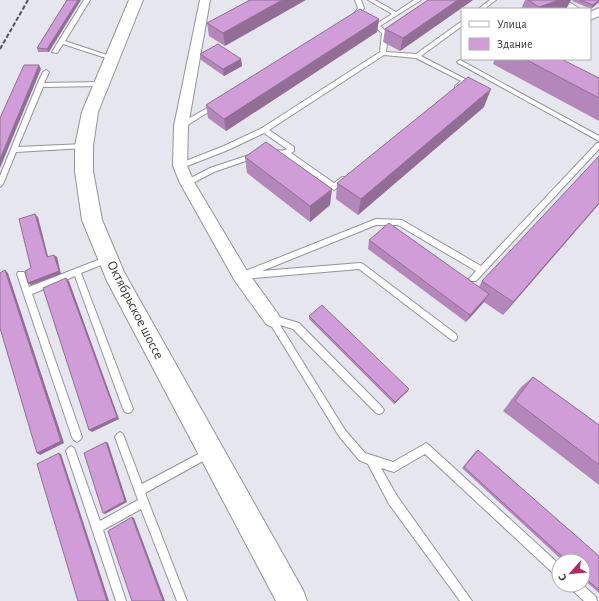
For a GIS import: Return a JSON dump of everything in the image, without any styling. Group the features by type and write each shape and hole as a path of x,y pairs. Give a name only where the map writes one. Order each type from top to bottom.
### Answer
{"main road":[{"name":"Октябрьское шоссе","path":"136,0 100,84 90,112 84,146 84,171 92,220 115,275 210,453 292,601"}],"street":[{"path":"205,0 181,126 180,166 187,183 241,276 272,319"},
{"path":"560,0 573,8"}],"lane":[{"path":"55,52 87,0"},
{"path":"349,24 362,8 358,0"},
{"path":"371,0 396,14"},
{"path":"383,53 385,34 376,26 418,0"},
{"path":"482,8 493,0"},
{"path":"417,56 461,24"},
{"path":"62,42 111,58"},
{"path":"180,166 226,148 264,130 383,53 417,56 465,81 452,91"},
{"path":"460,62 599,138"},
{"path":"0,184 46,72"},
{"path":"40,85 100,84"},
{"path":"181,126 222,102"},
{"path":"264,130 292,149 286,153"},
{"path":"472,279 599,145"},
{"path":"14,150 84,146"},
{"path":"187,183 212,170 262,152 286,153 334,187 347,177"},
{"path":"241,276 376,222 399,222 481,270"},
{"path":"27,292 108,259"},
{"path":"241,276 360,266 453,337"},
{"path":"77,272 128,409"},
{"path":"21,274 77,437"},
{"path":"272,319 296,326 379,410"},
{"path":"272,319 342,433 362,457 394,467 426,448 551,563"},
{"path":"120,437 139,491 182,601"},
{"path":"71,451 121,601"},
{"path":"139,491 210,453"},
{"path":"371,460 393,500 467,601"},
{"path":"97,528 144,502"},
{"path":"584,593 592,601"}],"building":[{"path":"67,0 78,0 47,49 37,48"},
{"path":"250,0 282,0 223,33 207,23"},
{"path":"428,0 458,0 403,38 385,29"},
{"path":"528,0 559,0 539,7"},
{"path":"580,0 599,0 593,5"},
{"path":"360,9 379,19 224,119 206,105"},
{"path":"218,44 241,59 223,69 200,54"},
{"path":"527,60 563,60 599,78 599,98"},
{"path":"24,65 39,65 0,159 0,118"},
{"path":"468,77 491,89 361,199 337,183"},
{"path":"266,142 332,189 310,206 245,157"},
{"path":"599,156 599,203 513,302 482,281"},
{"path":"35,214 47,257 54,255 59,271 28,283 25,271 31,268 19,219"},
{"path":"389,223 489,294 470,315 369,240"},
{"path":"5,270 61,441 37,453 0,328 0,273"},
{"path":"66,278 117,417 89,430 43,288"},
{"path":"322,305 409,389 395,402 309,316"},
{"path":"533,377 599,425 599,465 515,401"},
{"path":"106,442 125,501 103,513 84,453"},
{"path":"478,450 599,556 599,590 591,583 591,553 558,553 464,467"},
{"path":"59,453 107,601 78,601 37,464"},
{"path":"132,517 163,601 132,601 108,531"}],"railway":[{"path":"0,49 28,0"}]}
